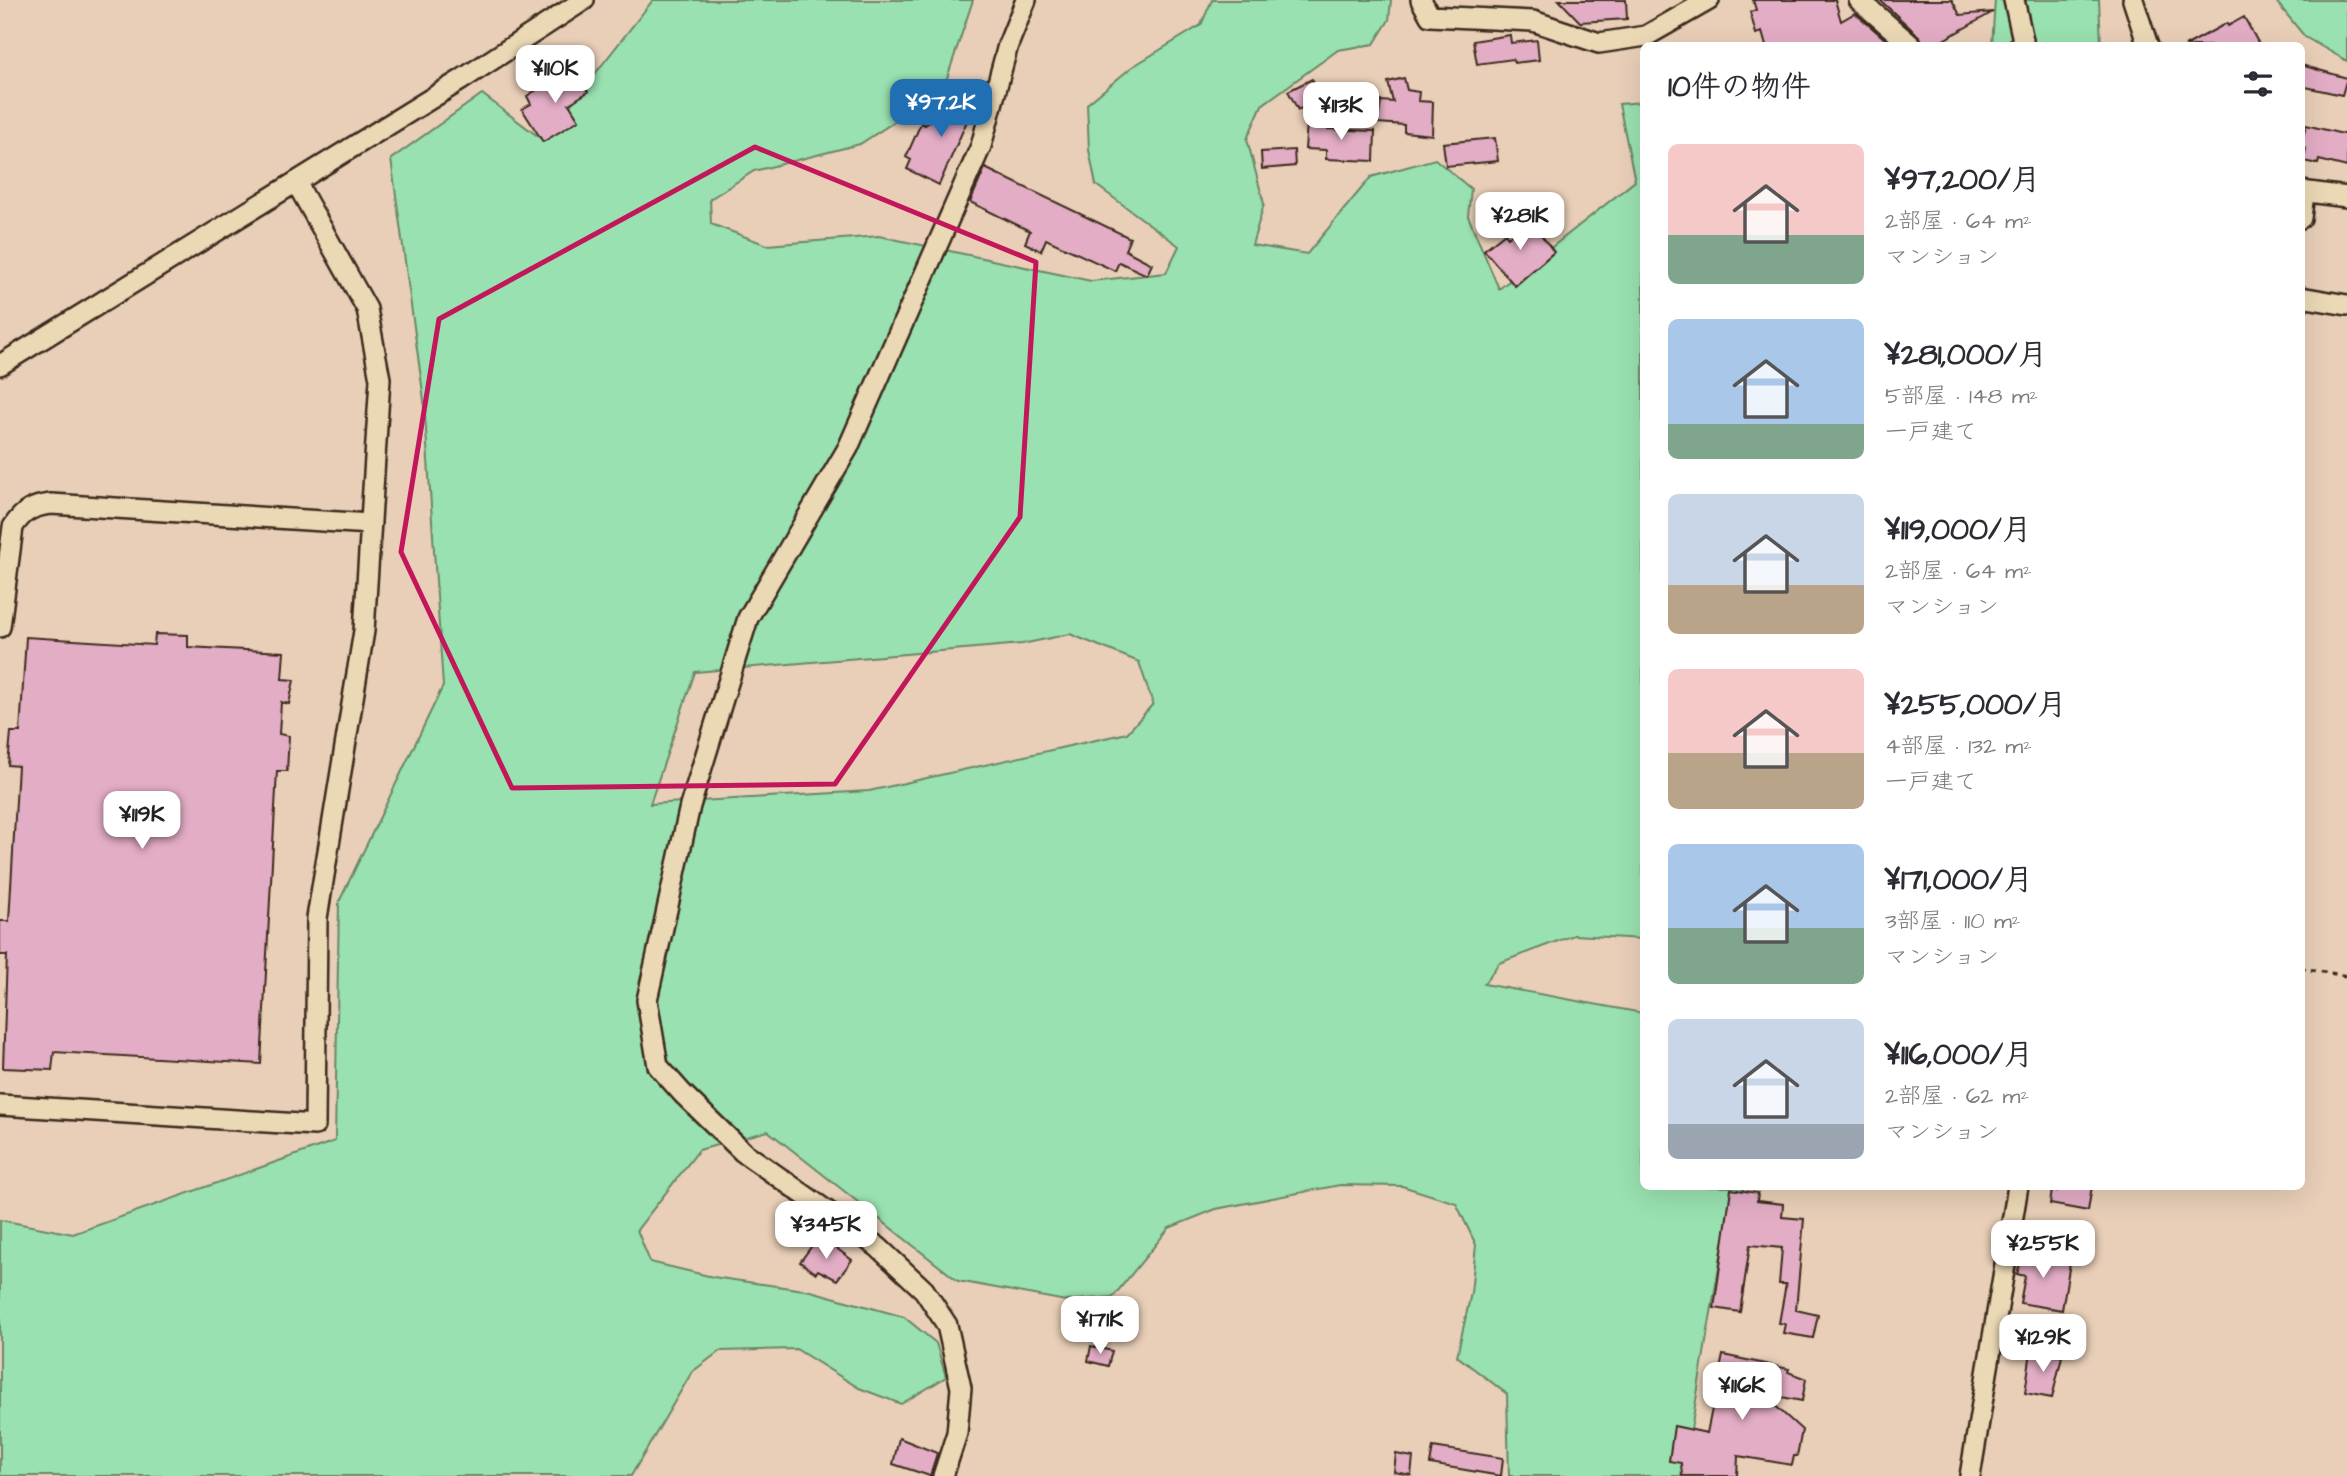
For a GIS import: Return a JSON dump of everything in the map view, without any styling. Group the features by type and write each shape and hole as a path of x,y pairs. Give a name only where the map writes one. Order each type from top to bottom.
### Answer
{"street":[{"path":"0,365 584,0"},
{"path":"943,1476 957,1433 961,1388 947,1325 924,1290 878,1247 743,1152 683,1094 658,1066 647,1000 690,807 748,618 848,448 981,146 1008,45 1026,0"},
{"path":"1421,0 1430,16 1533,21 1599,43 1646,36 1709,0"},
{"path":"1859,0 1907,42"},
{"path":"2014,0 2022,42"},
{"path":"2133,0 2147,42"},
{"path":"0,1105 314,1125 317,918 364,631 380,379 367,309 296,182"},
{"path":"2305,192 2347,197"},
{"path":"2305,298 2347,306"},
{"path":"0,627 13,527 20,515 34,506 51,504 371,524"},
{"path":"1970,1476 2017,1190"}],"path":[{"path":"2305,969 2347,976"}],"highlighted area":[{"path":"755,147 1036,262 1020,517 835,784 512,788 401,552 439,319"}],"green space":[{"path":"653,0 973,0 943,90 860,144 754,171 710,199 711,224 767,245 879,236 1091,281 1166,273 1179,246 1096,185 1089,150 1087,104 1132,67 1201,25 1212,0 1391,0 1389,20 1374,44 1338,50 1262,105 1247,139 1264,204 1252,245 1307,254 1371,177 1435,159 1471,189 1468,216 1499,289 1635,181 1619,104 1640,102 1640,939 1574,935 1499,963 1484,984 1640,1012 1640,1190 1743,1190 1723,1243 1683,1476 1509,1476 1507,1394 1457,1356 1471,1293 1476,1245 1456,1203 1402,1186 1340,1185 1216,1209 1169,1228 1113,1297 1066,1301 958,1281 768,1131 699,1150 637,1230 650,1262 713,1277 811,1291 904,1317 936,1343 946,1377 901,1404 859,1388 796,1349 720,1351 692,1372 631,1476 0,1476 0,1220 73,1234 335,1141 339,902 443,686 424,400 391,159 482,94 543,140","holes":["1070,634 1139,662 1153,704 1127,733 869,791 650,804 695,672 1022,644"]},
{"path":"1995,0 2099,0 2101,42 1992,42"},
{"path":"2275,0 2347,0 2347,61 2305,37"}],"building":[{"path":"1559,0 1626,0 1627,19 1580,22"},
{"path":"1753,0 1835,0 1841,21 1855,13 1888,42 1765,42 1762,32 1756,34 1750,12 1756,10"},
{"path":"1880,0 1952,0 1960,15 1993,12 1940,42 1922,42"},
{"path":"2244,17 2258,42 2192,42 2227,23 2228,26"},
{"path":"1510,35 1511,43 1537,40 1539,60 1514,63 1513,59 1477,64 1473,41"},
{"path":"2305,66 2347,78 2342,95 2305,87"},
{"path":"573,67 588,92 569,104 579,120 543,142 522,109 531,104 527,96"},
{"path":"1404,78 1407,90 1419,92 1418,101 1433,102 1432,135 1404,132 1404,125 1378,123 1381,101 1393,102 1388,82"},
{"path":"1312,79 1321,98 1298,110 1288,91"},
{"path":"985,80 939,185 907,169 911,160 906,157 921,123 925,125"},
{"path":"1307,122 1328,123 1328,129 1375,131 1374,161 1326,159 1326,150 1305,149"},
{"path":"2306,125 2347,135 2347,167 2319,160 2318,164 2305,161"},
{"path":"1495,138 1498,161 1446,166 1443,143"},
{"path":"1294,150 1295,166 1262,169 1261,152"},
{"path":"985,168 1130,238 1125,250 1152,264 1147,275 1119,262 1115,271 1046,239 1041,251 1025,243 1030,231 970,202"},
{"path":"1530,220 1554,252 1515,286 1484,250 1505,233 1508,237"},
{"path":"155,634 188,635 188,647 284,652 282,679 294,680 289,704 281,702 279,734 289,736 287,771 277,771 261,1064 54,1052 52,1070 3,1068 7,955 0,955 0,921 9,921 18,766 8,765 11,732 20,732 26,637 154,645"},
{"path":"1731,1190 1758,1193 1757,1201 1783,1204 1782,1217 1804,1219 1796,1310 1818,1315 1813,1338 1783,1333 1785,1324 1779,1323 1786,1284 1779,1284 1782,1248 1750,1245 1740,1312 1714,1308"},
{"path":"2052,1190 2091,1190 2088,1211 2050,1204"},
{"path":"814,1243 825,1251 831,1244 852,1260 837,1280 818,1270 816,1273 800,1262"},
{"path":"2024,1249 2070,1263 2062,1310 2020,1303 2025,1276 2017,1274"},
{"path":"1091,1346 1112,1351 1108,1366 1088,1361"},
{"path":"2031,1351 2062,1356 2052,1398 2025,1393"},
{"path":"1723,1355 1789,1369 1788,1372 1806,1379 1802,1401 1761,1393 1802,1430 1797,1456 1794,1456 1792,1465 1738,1456 1737,1476 1682,1476 1681,1463 1669,1461 1674,1426 1707,1433"},
{"path":"899,1438 937,1453 930,1476 893,1464"},
{"path":"1433,1447 1503,1458 1501,1476 1430,1464"},
{"path":"1396,1454 1413,1457 1411,1475 1394,1472"}]}
